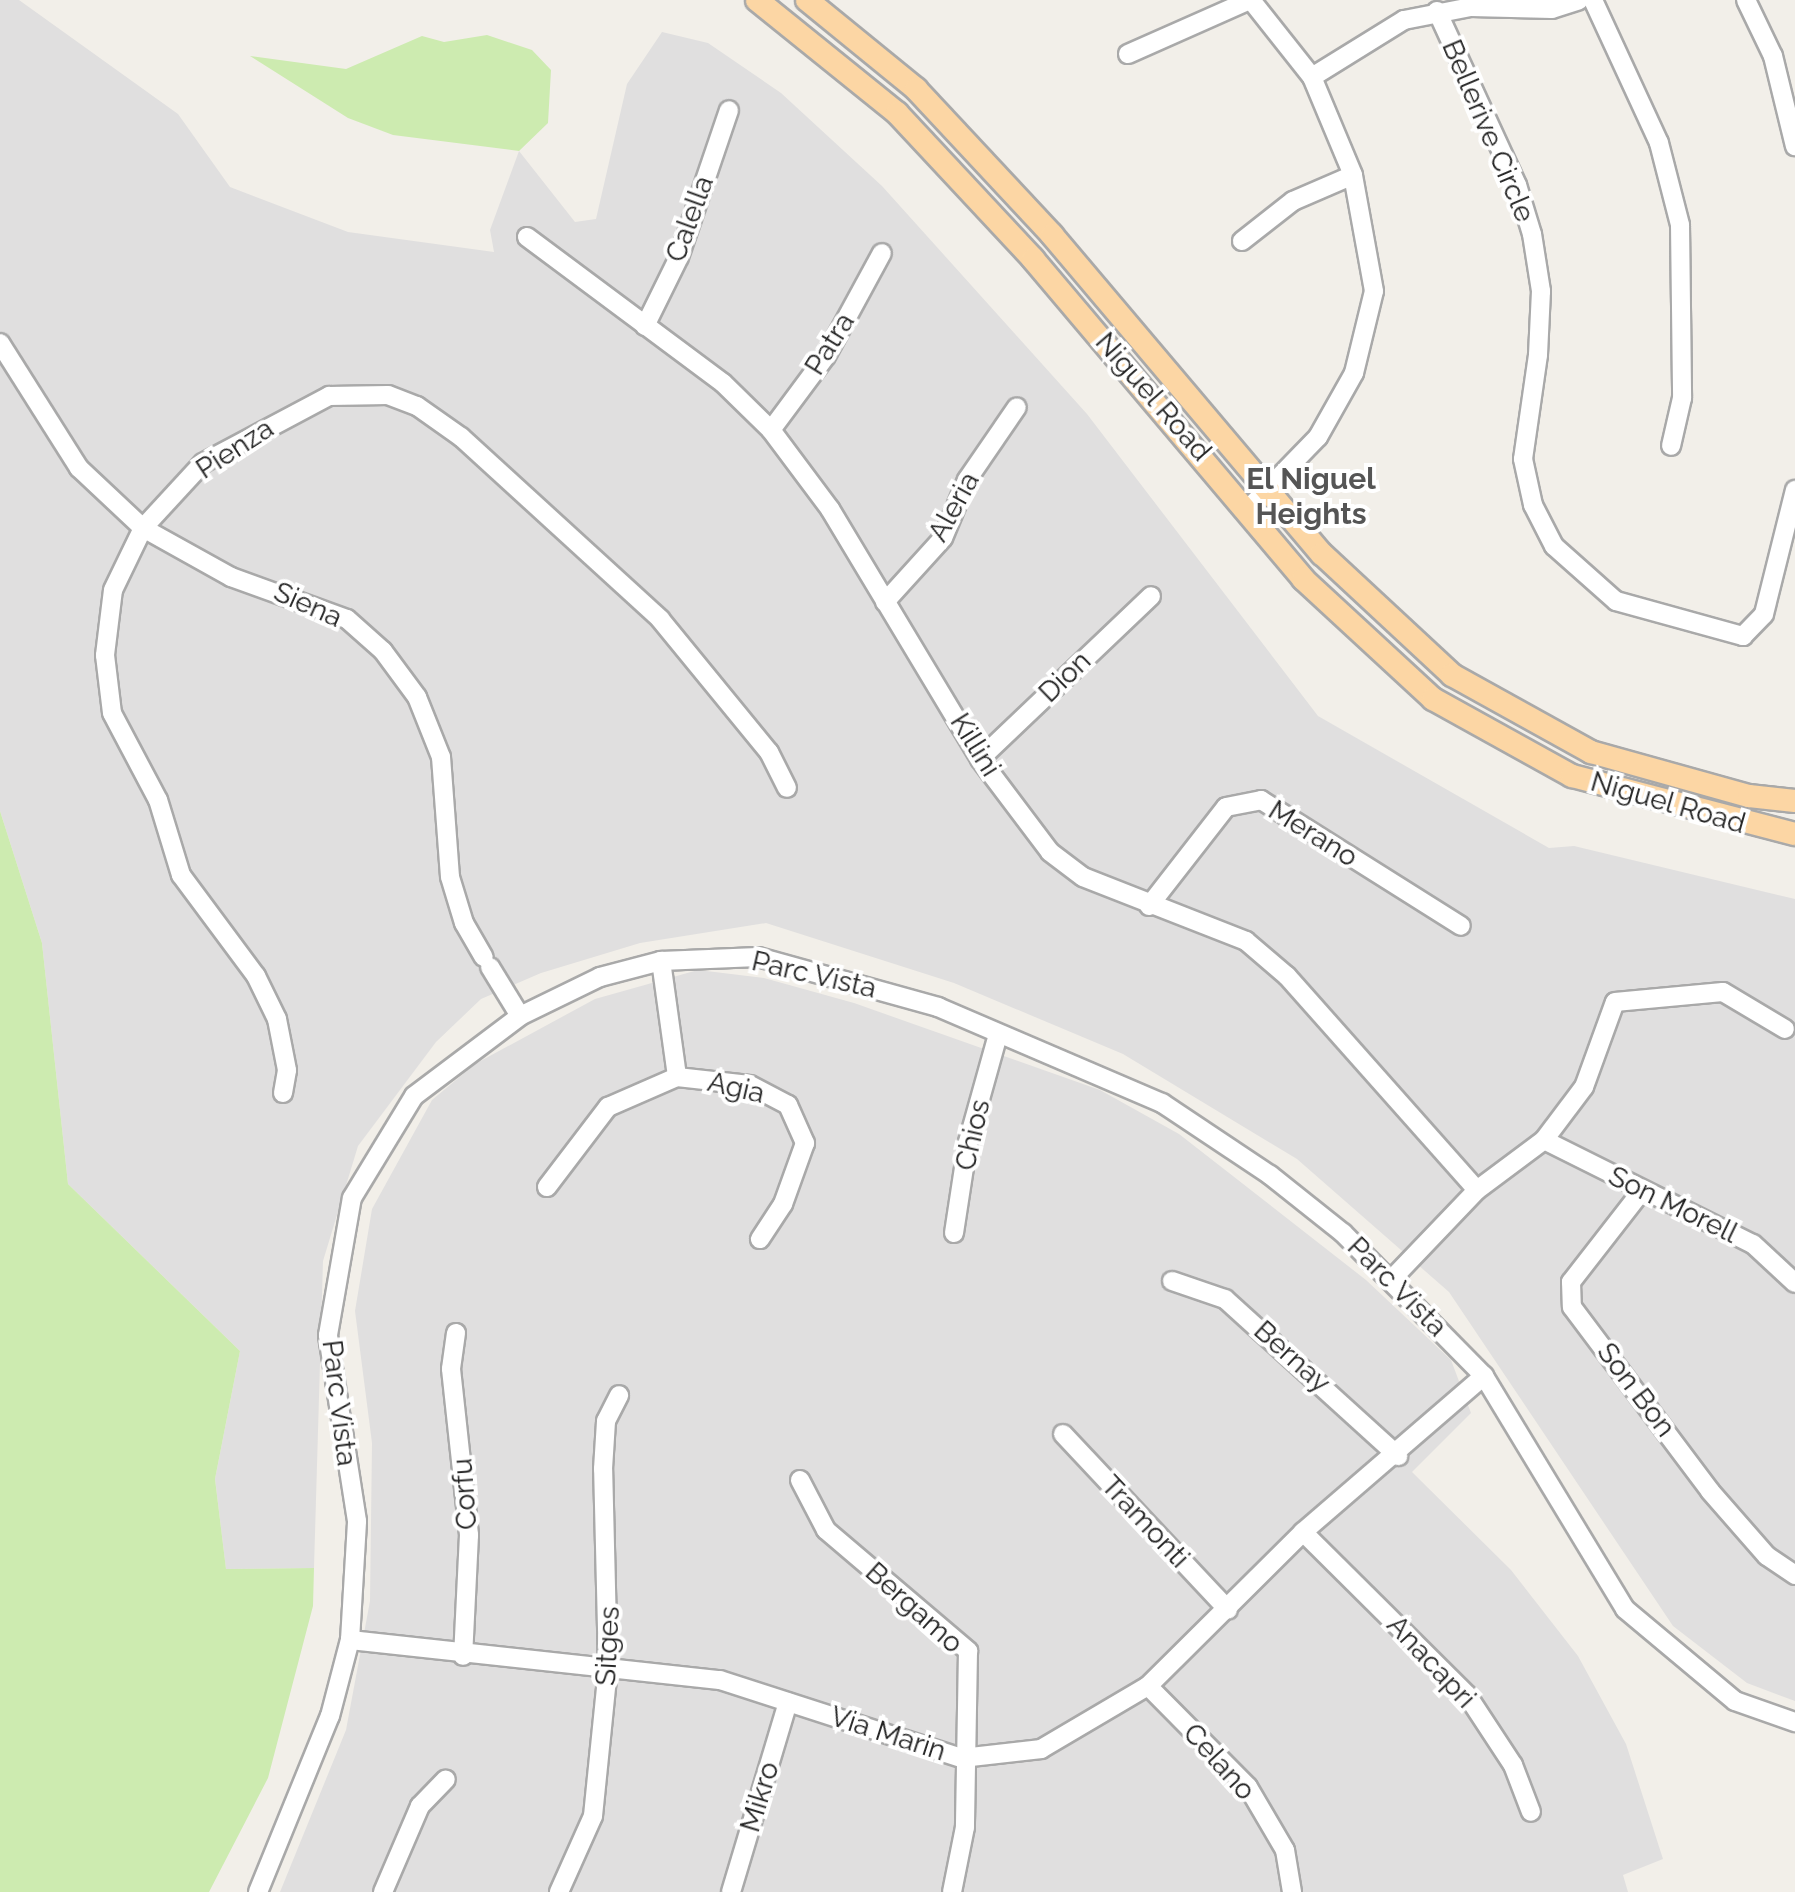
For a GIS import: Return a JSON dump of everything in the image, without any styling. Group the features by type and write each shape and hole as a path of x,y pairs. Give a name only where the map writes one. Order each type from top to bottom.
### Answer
{"main road":[{"name":"Niguel Road","path":"757,0 897,113 1248,509 1303,579 1433,699 1572,776 1795,834"},
{"name":"Niguel Road","path":"807,0 916,89 1267,485 1332,565 1452,675 1591,752 1749,796 1795,801"}],"street":[{"path":"1128,54 1250,0 1312,77 1353,175 1374,291 1354,373 1318,437 1267,485 1248,509"},
{"path":"1312,77 1377,33 1437,11 1552,9 1579,0"},
{"path":"1593,0 1659,143 1680,225 1682,398 1671,446"},
{"path":"1746,0 1773,56 1795,146"},
{"name":"Bellerive Circle","path":"1437,11 1532,234 1539,343 1523,459 1533,505 1554,546 1616,601 1716,632 1753,632 1764,614 1795,490"},
{"name":"Calella","path":"645,326 679,257 729,110"},
{"path":"1242,241 1293,201 1353,175"},
{"name":"Killini","path":"527,237 723,383 771,430 885,602 1042,854 1083,877 1149,906 1246,941 1287,976 1477,1190"},
{"name":"Patra","path":"771,430 826,356 882,253"},
{"name":"Siena","path":"0,343 79,468 143,528 231,577 347,619 383,651 417,697 441,757 450,877 487,962 520,1016"},
{"name":"Pienza","path":"283,1093 287,1070 277,1019 256,976 181,875 158,800 112,713 105,655 113,590 143,528 203,463 252,434 329,396 388,395 461,437 660,619 769,752 787,788"},
{"name":"Aleria","path":"885,602 943,538 967,480 1017,407"},
{"name":"Dion","path":"980,759 1151,596"},
{"name":"Merano","path":"1149,906 1226,807 1261,800 1461,926"},
{"name":"Parc Vista","path":"258,1892 330,1716 350,1640 357,1521 328,1335 352,1198 414,1096 520,1016 600,977 661,961 758,957 938,1007 997,1038 1162,1103 1270,1175 1391,1280 1484,1376 1625,1609 1735,1701 1795,1722"},
{"name":"Agia","path":"661,961 677,1077"},
{"path":"1391,1280 1477,1190 1544,1140 1584,1087 1615,1002 1723,992 1785,1029"},
{"name":"Chios","path":"954,1233 968,1142 997,1038"},
{"name":"Agia","path":"547,1187 608,1107 677,1077 771,1093 804,1128 788,1191 760,1239"},
{"name":"Son Morell","path":"1544,1140 1641,1192 1753,1244 1795,1283"},
{"name":"Son Bon","path":"1641,1192 1571,1282 1572,1307 1710,1491 1767,1556 1795,1575"},
{"name":"Bernay","path":"1172,1281 1225,1299 1398,1456"},
{"name":"Corfu","path":"456,1333 451,1369 469,1535 463,1656"},
{"name":"Via Marin","path":"350,1640 463,1656 720,1680 962,1758 1041,1749 1148,1686 1228,1610 1303,1532 1398,1456 1484,1376"},
{"name":"Sitges","path":"559,1892 593,1816 608,1669 603,1469 606,1421 619,1395"},
{"name":"Tramonti","path":"1063,1434 1228,1610"},
{"name":"Bergamo","path":"800,1480 826,1530 968,1651 962,1758"},
{"name":"Anacapri","path":"1303,1532 1467,1695 1513,1765 1531,1812"},
{"name":"Celano","path":"1148,1686 1248,1787 1285,1850 1292,1892"},
{"name":"Mikro","path":"731,1892 788,1702"},
{"path":"952,1892 965,1827 962,1758"},
{"path":"383,1892 420,1806 446,1779"}],"shaded area":[{"path":"0,0 19,0 178,114 230,187 348,232 494,252 490,230 519,151 575,222 596,219 627,84 662,32 708,43 781,93 882,186 1087,414 1318,716 1549,848 1574,846 1795,899 1795,1701 1747,1683 1673,1626 1449,1292 1297,1159 1123,1054 954,983 766,923 640,943 541,973 481,999 436,1042 358,1146 323,1261 314,1568 226,1569 215,1479 240,1351 68,1184 42,943 0,811"},
{"path":"698,970 764,978 854,1003 1100,1090 1179,1134 1366,1280 1451,1360 1471,1413 1412,1472 1511,1570 1578,1656 1626,1744 1663,1859 1623,1875 1628,1892 280,1892 346,1730 370,1601 372,1443 355,1311 372,1209 432,1100 475,1064 595,999"}],"green space":[{"path":"487,35 532,50 551,70 548,123 519,151 393,135 348,118 250,56 346,69 422,36 444,42"},
{"path":"0,811 42,943 68,1184 240,1351 215,1479 226,1569 314,1568 313,1606 268,1778 209,1892 0,1892"}],"district":[{"name":"El Niguel Heights","path":"1311,496"}]}
